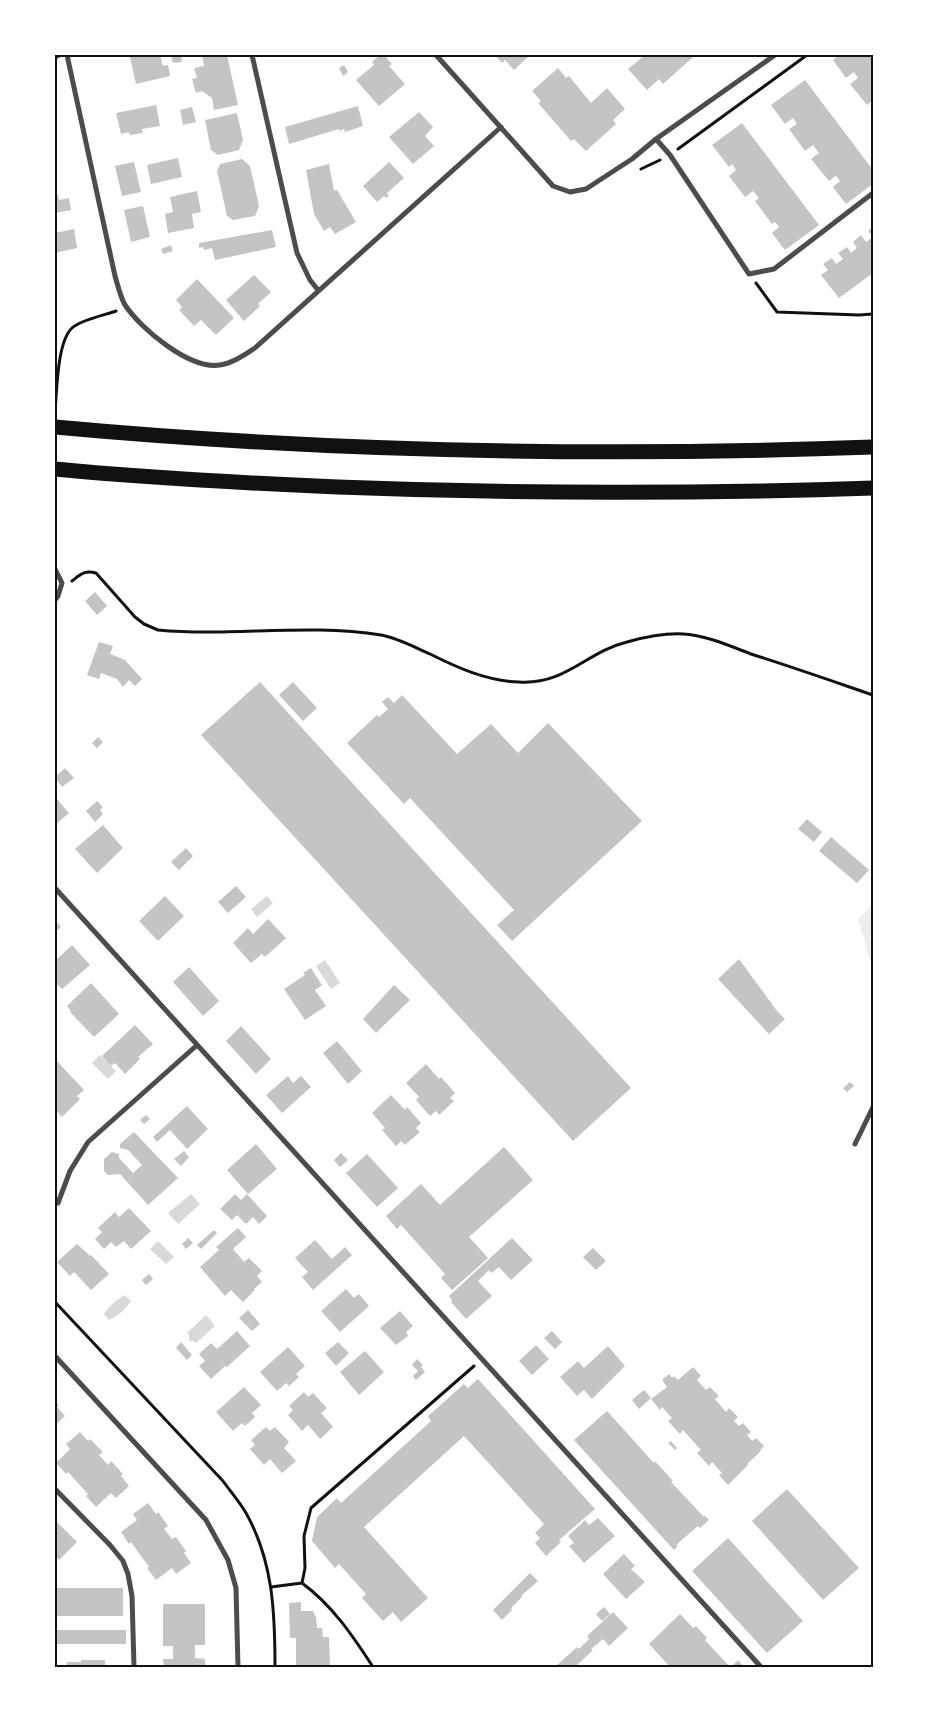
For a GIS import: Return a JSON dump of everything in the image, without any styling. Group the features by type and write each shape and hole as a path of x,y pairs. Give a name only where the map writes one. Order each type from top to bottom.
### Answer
{"highway":[{"path":"55,427 142,435 300,445 467,451 776,450 873,446"},
{"path":"55,469 113,475 250,483 456,492 762,492 873,488"}],"street":[{"path":"55,56 59,55"},
{"path":"67,55 121,297 126,306 144,327 174,350 204,365 219,365 234,361 255,348 500,127"},
{"path":"252,55 297,253 310,280 318,290"},
{"path":"436,55 553,186 570,192 586,189 632,159 775,55"},
{"path":"656,140 670,155 749,274 774,269 873,193"},
{"path":"55,569 62,583 55,600"},
{"path":"55,888 196,1046 761,1667"},
{"path":"58,1203 70,1171 88,1142 196,1046"},
{"path":"855,1144 873,1107"},
{"path":"55,1356 206,1520 228,1560 236,1588 238,1667"},
{"path":"55,1489 110,1545 123,1561 128,1574 132,1596 134,1667"}],"path":[{"path":"636,171 670,155 807,55"},
{"path":"749,274 777,312 873,314"},
{"path":"55,415 60,356 67,335 72,327 117,311"},
{"path":"62,583 72,581 83,572 96,572 135,616 144,624 158,630 342,631 383,635 401,641 458,668 481,676 501,680 538,682 555,678 574,669 602,651 624,642 668,634 684,634 700,637 873,695"},
{"path":"55,1302 223,1481 246,1513 264,1556 271,1587 275,1617 275,1667"},
{"path":"302,1583 305,1568 304,1536 311,1508 482,1360"},
{"path":"271,1587 302,1583 317,1594 354,1637 373,1667"}],"shaded area":[{"path":"267,896 273,903 257,917 251,909"},
{"path":"873,903 873,969 858,920"},
{"path":"325,960 340,983 331,989 316,966"},
{"path":"100,1055 116,1071 108,1079 92,1063"},
{"path":"191,1194 200,1204 178,1224 168,1213"},
{"path":"158,1241 174,1257 166,1264 150,1249"},
{"path":"125,1295 131,1301 122,1312 109,1320 104,1314 113,1303"},
{"path":"206,1315 215,1326 196,1343 189,1341 187,1333"}],"building":[{"path":"137,55 160,55 163,66 168,65 170,76 136,84 130,57"},
{"path":"171,55 181,55 182,62 173,63"},
{"path":"202,55 227,55 238,105 214,110 212,98 202,91 196,93 192,79 197,78 194,68 204,66"},
{"path":"380,55 384,55 392,64 389,66 405,84 379,106 356,80 374,65 372,62"},
{"path":"495,55 530,55 514,70 505,60 502,63"},
{"path":"645,55 692,55 693,57 663,84 659,79 647,90 628,69"},
{"path":"839,55 873,55 873,100 867,105 850,84 858,78 854,72 846,78 833,60"},
{"path":"344,65 348,72 343,76 339,68"},
{"path":"558,68 566,78 569,76 591,103 607,88 625,109 613,120 616,124 586,151 574,139 571,141 538,103 541,101 532,91"},
{"path":"805,80 873,170 873,184 846,204 833,187 840,181 836,176 829,181 811,159 819,153 813,145 805,151 789,129 797,124 793,118 785,124 771,105"},
{"path":"156,105 160,126 142,129 143,133 130,135 129,132 121,134 116,113"},
{"path":"358,106 363,126 345,132 344,129 339,131 339,129 289,144 285,127"},
{"path":"192,107 196,122 183,125 180,110"},
{"path":"419,112 433,127 425,136 434,146 413,164 389,137"},
{"path":"237,113 243,140 239,150 218,155 211,150 205,120"},
{"path":"742,123 819,225 785,250 772,233 779,227 775,222 772,224 755,201 759,198 753,191 745,197 729,176 736,170 732,164 729,167 712,145"},
{"path":"178,158 182,177 151,184 147,165"},
{"path":"242,159 250,166 259,206 255,216 233,220 227,216 217,171 220,164"},
{"path":"134,162 141,192 122,196 115,166"},
{"path":"389,162 404,178 387,193 389,196 386,198 384,196 377,202 363,186"},
{"path":"329,164 334,191 337,190 356,222 335,234 330,227 324,231 314,214 306,170"},
{"path":"197,191 201,212 192,214 194,228 168,233 165,214 173,212 170,197"},
{"path":"55,195 58,195 59,200 69,198 71,210 55,213"},
{"path":"143,206 150,237 131,242 124,210"},
{"path":"873,227 873,237 868,231"},
{"path":"74,229 77,248 55,253 55,233"},
{"path":"272,230 276,247 215,260 212,248 204,250 203,247 199,248 199,243"},
{"path":"861,235 866,242 873,237 873,273 839,298 821,275 828,270 823,264 832,258 836,264 843,259 838,253 847,247 851,253 857,248 853,242"},
{"path":"171,245 173,251 163,254 161,249"},
{"path":"254,275 271,292 244,321 226,300"},
{"path":"197,279 234,318 216,335 201,320 194,326 179,310 182,307 176,300"},
{"path":"95,592 107,606 97,615 85,601"},
{"path":"99,642 113,646 110,654 125,660 142,679 135,686 129,680 123,687 117,679 101,673 99,679 87,675"},
{"path":"260,682 631,1088 573,1141 201,735"},
{"path":"293,682 317,708 303,721 279,695"},
{"path":"402,695 457,754 491,724 518,753 548,723 642,821 512,941 497,925 514,910 410,798 404,804 347,743 377,715 379,717 388,709 382,702 388,697 394,703"},
{"path":"98,737 103,742 97,748 92,743"},
{"path":"65,768 74,778 62,787 55,777"},
{"path":"55,797 69,813 55,825"},
{"path":"97,801 103,807 100,810 103,814 95,822 86,811"},
{"path":"807,819 822,832 814,842 798,829"},
{"path":"103,825 123,848 97,873 75,849"},
{"path":"831,837 869,870 857,883 819,851"},
{"path":"186,848 193,856 179,870 171,862"},
{"path":"236,886 246,897 228,913 218,902"},
{"path":"165,896 184,916 158,941 139,921"},
{"path":"268,919 286,938 265,957 262,954 251,963 233,943 248,928 253,934"},
{"path":"55,920 61,927 55,932"},
{"path":"72,945 90,965 62,989 55,982 55,961"},
{"path":"739,959 785,1019 769,1034 718,979"},
{"path":"189,967 219,1001 203,1016 173,982"},
{"path":"311,968 322,985 315,990 326,1006 305,1020 284,989 305,975 303,973"},
{"path":"91,983 119,1014 94,1037 70,1012 67,1006"},
{"path":"394,985 410,1000 376,1033 363,1019"},
{"path":"135,1025 153,1044 138,1057 140,1059 125,1074 115,1063 111,1066 102,1056"},
{"path":"241,1026 271,1059 256,1074 226,1041"},
{"path":"337,1041 362,1071 348,1084 323,1053"},
{"path":"55,1059 84,1090 77,1096 80,1099 62,1117 55,1109"},
{"path":"426,1064 455,1093 450,1098 454,1101 439,1115 436,1111 430,1116 416,1100 419,1097 406,1083"},
{"path":"288,1076 293,1083 301,1076 311,1087 282,1113 266,1095"},
{"path":"850,1082 854,1086 847,1092 843,1088"},
{"path":"391,1095 405,1110 407,1107 421,1123 416,1128 420,1132 405,1145 401,1141 396,1146 382,1130 385,1128 372,1113"},
{"path":"187,1106 208,1129 187,1149 170,1130 157,1142 153,1137"},
{"path":"146,1115 150,1119 144,1124 140,1120"},
{"path":"134,1132 178,1178 148,1205 120,1174 108,1175 104,1171 104,1159 112,1152 119,1154 119,1158 133,1173 142,1165 128,1150 120,1148 120,1144"},
{"path":"256,1144 277,1169 248,1194 227,1170"},
{"path":"504,1147 533,1180 469,1237 488,1258 452,1290 441,1278 445,1274 401,1225 397,1229 386,1216 421,1184 440,1205"},
{"path":"184,1151 189,1157 181,1166 174,1159"},
{"path":"341,1153 348,1160 340,1167 334,1160"},
{"path":"367,1154 398,1188 377,1207 346,1173"},
{"path":"235,1194 241,1200 247,1194 267,1216 259,1224 253,1217 246,1224 237,1215 232,1220 220,1209"},
{"path":"129,1208 151,1231 131,1249 124,1241 116,1247 111,1242 104,1249 95,1239 102,1232 98,1228 115,1212 119,1217"},
{"path":"238,1228 246,1237 233,1249 244,1262 249,1258 262,1271 257,1276 262,1282 243,1302 231,1290 225,1296 200,1267 219,1250 216,1247"},
{"path":"214,1230 217,1233 201,1249 197,1245"},
{"path":"188,1238 193,1243 186,1249 182,1244"},
{"path":"512,1238 533,1260 511,1280 499,1267 491,1273 489,1270 478,1281 492,1296 466,1319 451,1302 452,1300 449,1296"},
{"path":"315,1240 332,1259 345,1247 352,1255 313,1290 302,1277 308,1272 295,1258"},
{"path":"77,1244 91,1255 109,1274 91,1290 74,1272 70,1276 57,1262"},
{"path":"593,1248 606,1261 596,1270 583,1257"},
{"path":"149,1274 153,1279 146,1285 142,1280"},
{"path":"346,1289 354,1298 359,1294 369,1306 340,1332 321,1311"},
{"path":"248,1310 260,1324 252,1331 239,1318"},
{"path":"400,1311 413,1326 406,1332 408,1336 396,1345 380,1328"},
{"path":"237,1331 250,1346 211,1379 199,1366 205,1361 199,1354 211,1343 217,1349"},
{"path":"552,1331 562,1342 555,1349 544,1338"},
{"path":"181,1342 192,1355 187,1360 176,1348"},
{"path":"338,1342 349,1353 336,1366 325,1353"},
{"path":"536,1345 549,1359 532,1375 519,1361"},
{"path":"608,1346 625,1366 592,1399 584,1390 577,1396 560,1377 578,1361 584,1368"},
{"path":"288,1347 305,1366 296,1374 299,1377 289,1386 286,1383 277,1391 260,1372"},
{"path":"365,1351 384,1372 359,1395 340,1372"},
{"path":"417,1359 423,1365 421,1367 425,1372 416,1380 413,1376 418,1371 412,1365"},
{"path":"693,1367 701,1376 697,1380 706,1390 710,1387 719,1396 715,1399 726,1412 729,1408 738,1417 734,1421 739,1426 743,1423 751,1432 747,1435 752,1441 756,1438 764,1446 728,1485 719,1475 722,1473 712,1462 709,1466 697,1453 701,1450 683,1430 680,1434 668,1421 672,1418 662,1407 660,1410 651,1399 667,1387 662,1380 669,1374 672,1378 674,1376 678,1380"},
{"path":"478,1379 595,1509 559,1540 561,1542 546,1556 535,1543 540,1538 535,1533 544,1524 464,1436 364,1527 428,1598 401,1622 393,1612 383,1621 362,1598 366,1594 339,1564 335,1568 312,1541 317,1517 337,1498 341,1503 431,1421 428,1416 464,1384 468,1388"},
{"path":"244,1387 261,1405 252,1413 255,1417 245,1426 242,1423 233,1431 216,1412"},
{"path":"644,1390 651,1398 639,1409 632,1400"},
{"path":"304,1392 308,1397 313,1393 327,1408 321,1413 333,1427 320,1439 308,1425 302,1431 288,1415 293,1410 289,1406"},
{"path":"55,1401 59,1405 57,1407 65,1416 55,1425"},
{"path":"607,1411 673,1481 671,1482 709,1520 700,1528 698,1526 676,1545 678,1546 674,1550 574,1440"},
{"path":"266,1427 270,1431 275,1427 289,1442 284,1448 296,1461 282,1473 270,1459 264,1465 250,1449 255,1445 251,1440"},
{"path":"80,1432 88,1441 90,1439 103,1452 99,1455 108,1465 111,1461 123,1474 121,1476 129,1486 116,1498 111,1493 96,1507 86,1496 88,1494 68,1472 66,1474 56,1463 70,1449 66,1444"},
{"path":"671,1441 677,1448 675,1450 668,1443"},
{"path":"787,1489 859,1568 823,1600 752,1521"},
{"path":"148,1503 156,1514 158,1512 168,1526 164,1529 172,1539 176,1537 186,1551 184,1553 191,1563 176,1574 172,1568 156,1580 131,1542 129,1544 121,1532 137,1520 133,1514"},
{"path":"598,1518 615,1536 584,1563 569,1546 574,1543 568,1536 585,1520 589,1525"},
{"path":"55,1520 77,1542 59,1560 58,1558 55,1561"},
{"path":"728,1538 803,1621 767,1653 692,1571"},
{"path":"624,1554 635,1566 631,1569 645,1582 626,1599 603,1574"},
{"path":"530,1573 538,1581 521,1596 511,1608 512,1610 502,1620 493,1610"},
{"path":"55,1588 123,1588 123,1616 56,1616"},
{"path":"301,1602 301,1611 313,1611 316,1617 317,1628 322,1628 323,1637 329,1637 330,1667 296,1667 296,1638 290,1638 289,1603"},
{"path":"163,1604 205,1604 205,1645 195,1645 195,1658 205,1659 205,1667 164,1667 163,1659 173,1659 173,1646 163,1646"},
{"path":"604,1607 610,1614 602,1621 596,1614"},
{"path":"613,1612 628,1628 609,1646 603,1639 575,1667 555,1667 577,1647 579,1649 589,1639 587,1636"},
{"path":"680,1614 693,1628 696,1626 707,1638 705,1640 730,1667 670,1667 649,1644"},
{"path":"56,1630 126,1630 126,1644 56,1644"},
{"path":"81,1660 105,1660 105,1667 67,1667 67,1662 81,1662"},
{"path":"738,1660 744,1667 731,1667"}]}
